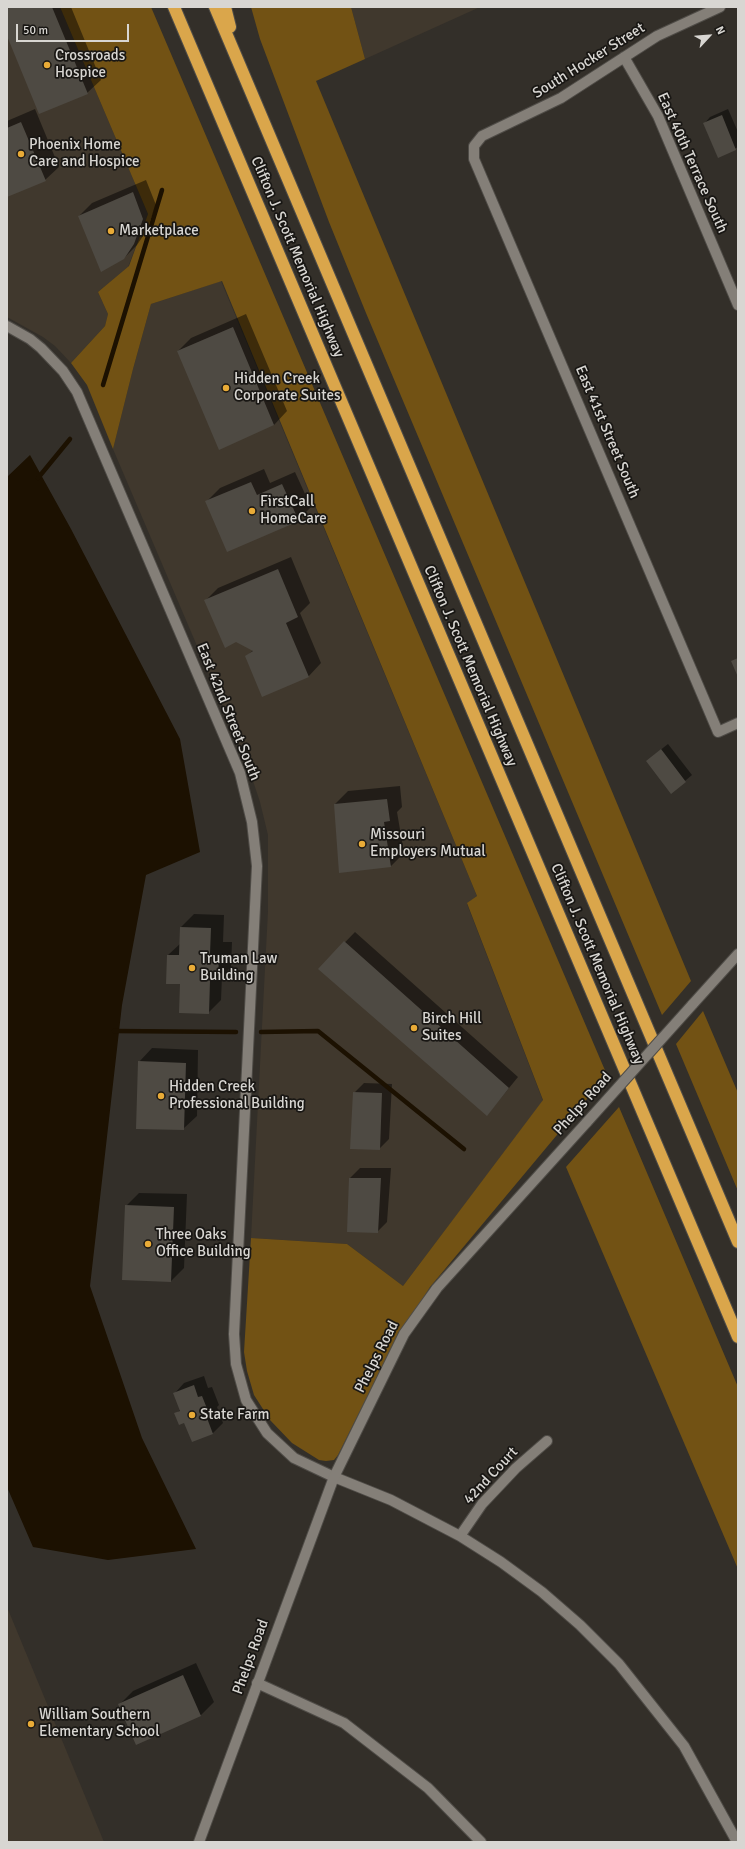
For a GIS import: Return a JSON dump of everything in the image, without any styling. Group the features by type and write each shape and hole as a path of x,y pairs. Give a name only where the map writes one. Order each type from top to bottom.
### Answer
{"highway":[{"name":"Clifton J. Scott Memorial Highway","path":"174,7 738,1337"},
{"name":"Clifton J. Scott Memorial Highway","path":"215,7 738,1242"},
{"path":"225,7 240,65"}],"street":[{"name":"South Hocker Street","path":"476,142 491,131 519,120 561,98 657,36 720,7"},
{"name":"East 40th Terrace South","path":"624,57 658,116 738,305"},
{"name":"East 41st Street South","path":"476,142 474,159 718,732 738,723"},
{"name":"East 42nd Street South","path":"7,326 30,339 41,348 63,371 77,392 240,774 252,822 257,866 234,1334 236,1364 246,1400 266,1433 294,1458 334,1477 391,1500 460,1536 501,1562 542,1592 580,1625 619,1664 684,1746 737,1842"},
{"name":"Phelps Road","path":"199,1842 334,1477 404,1334 437,1288 738,954"},
{"name":"42nd Court","path":"460,1536 482,1504 516,1468 547,1441"},
{"path":"257,1683 344,1723 428,1788 481,1842"}],"shaded area":[{"path":"7,7 60,7 148,214 128,267 98,292 108,314 105,326 71,363 55,346 43,337 7,317"},
{"path":"60,7 151,7 607,1075 430,1287 392,1347 338,1455 334,1460 319,1460 292,1443 270,1420 254,1395 247,1371 244,1352 251,1238 347,1244 403,1286 543,1100 467,903 477,896 222,281 151,304 113,449 87,385 71,363 105,326 108,314 98,292 129,266 148,214"},
{"path":"251,7 351,7 365,59 316,81 691,981 662,1015 366,313 329,222 260,39"},
{"path":"351,7 480,7 365,59"},
{"path":"221,281 477,896 467,904 543,1101 403,1286 347,1244 251,1238 268,911 268,835 260,802 247,763 113,449 151,304"},
{"path":"30,455 71,529 180,739 200,852 146,875 122,1005 90,1286 142,1438 196,1549 108,1560 33,1547 7,1487 7,477"},
{"path":"703,1011 738,1093 738,1191 676,1044"},
{"path":"619,1107 738,1387 738,1569 566,1167"},
{"name":"William Southern Elementary School","path":"7,1607 104,1842 7,1842"}],"building":[{"name":"Crossroads Hospice","path":"7,7 52,7 88,94 39,114 7,36"},
{"path":"722,115 736,150 718,158 703,123"},
{"name":"Phoenix Home Care and Hospice","path":"21,122 46,181 7,197 7,128"},
{"name":"Marketplace","path":"133,192 143,219 134,244 124,259 101,272 78,216"},
{"name":"Hidden Creek Corporate Suites","path":"233,327 274,425 219,450 177,351"},
{"name":"FirstCall HomeCare","path":"251,482 257,495 282,484 299,521 227,552 205,501"},
{"path":"278,569 298,617 286,623 309,677 262,697 245,656 253,651 236,642 225,648 204,600"},
{"path":"738,658 738,677 731,661"},
{"path":"661,749 686,782 671,794 646,761"},
{"name":"Missouri Employers Mutual","path":"387,799 390,821 384,822 391,867 339,873 334,804"},
{"name":"Truman Law Building","path":"180,927 211,928 210,954 219,955 218,981 210,981 209,1014 179,1013 180,984 166,984 167,955 179,955"},
{"name":"Birch Hill Suites","path":"344,941 509,1088 487,1116 318,969"},
{"name":"Hidden Creek Professional Building","path":"138,1061 186,1063 184,1130 136,1129"},
{"path":"353,1092 382,1093 380,1150 350,1149"},
{"path":"349,1178 381,1178 378,1233 347,1232"},
{"name":"Three Oaks Office Building","path":"125,1205 174,1207 171,1282 122,1280"},
{"name":"State Farm","path":"194,1385 198,1397 202,1396 210,1416 207,1418 213,1434 192,1442 184,1423 179,1425 174,1413 180,1411 173,1393"},
{"path":"183,1675 201,1716 136,1745 118,1704"}],"waterway":[{"path":"103,385 162,190"},
{"path":"38,478 70,439"},
{"path":"114,1031 236,1032"},
{"path":"261,1032 318,1031 464,1149"}],"place":[{"name":"Crossroads Hospice","path":"47,65"},
{"name":"Phoenix Home Care and Hospice","path":"21,154"},
{"name":"Marketplace","path":"111,231"},
{"name":"Hidden Creek Corporate Suites","path":"226,388"},
{"name":"FirstCall HomeCare","path":"252,511"},
{"name":"Missouri Employers Mutual","path":"362,844"},
{"name":"Truman Law Building","path":"192,968"},
{"name":"Birch Hill Suites","path":"414,1028"},
{"name":"Hidden Creek Professional Building","path":"161,1096"},
{"name":"Three Oaks Office Building","path":"148,1244"},
{"name":"State Farm","path":"192,1415"},
{"name":"William Southern Elementary School","path":"31,1724"}]}
